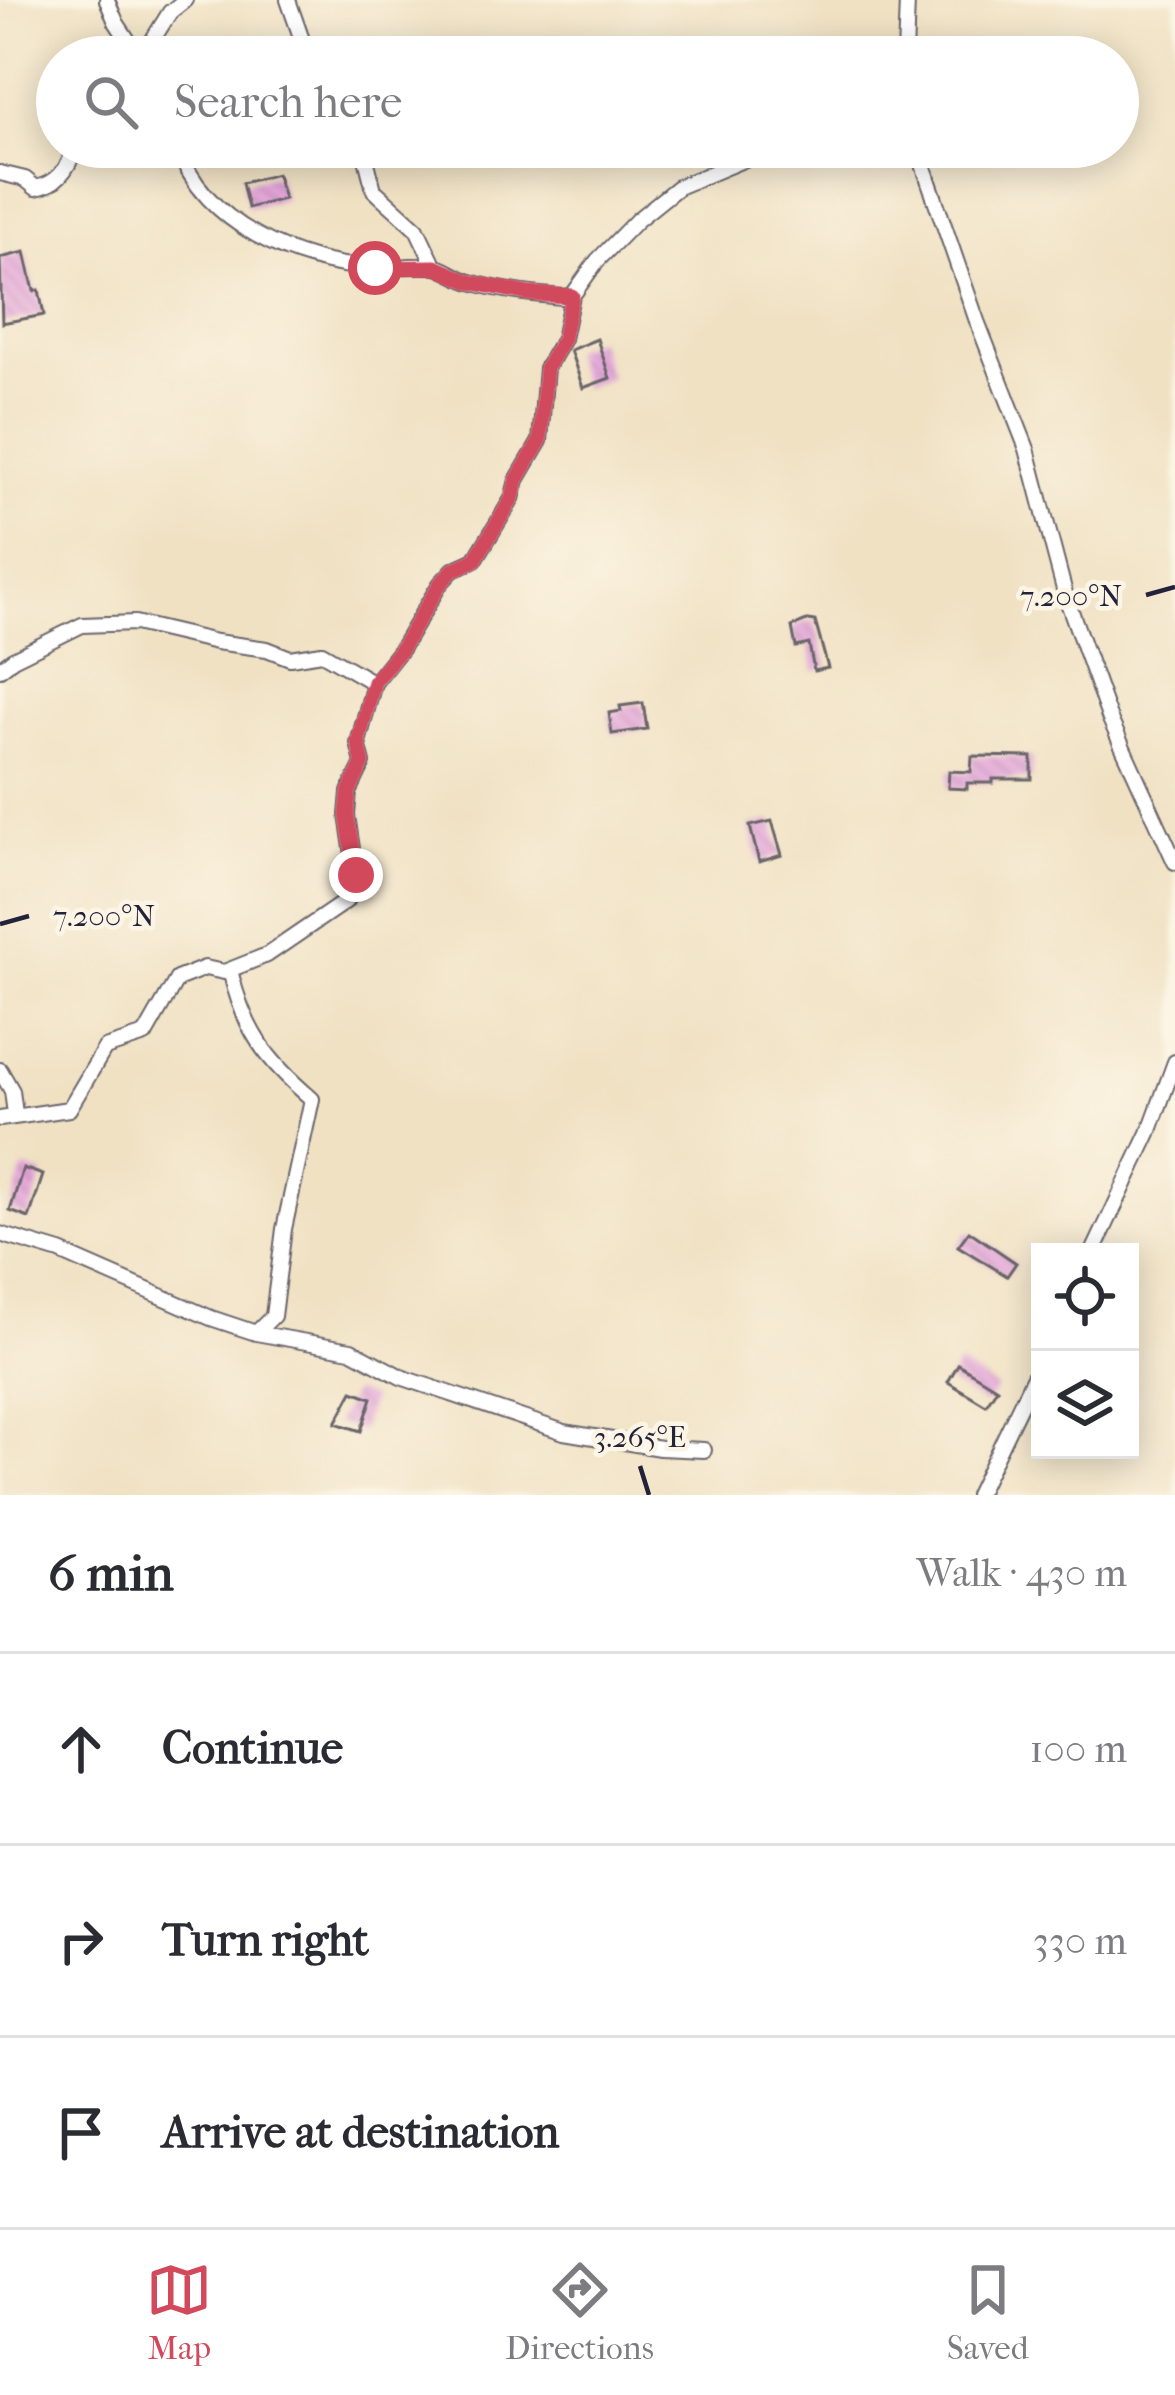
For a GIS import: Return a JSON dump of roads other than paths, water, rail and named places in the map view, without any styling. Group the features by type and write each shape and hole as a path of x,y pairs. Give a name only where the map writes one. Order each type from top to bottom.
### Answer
{"street":[{"path":"107,0 126,36"},
{"path":"155,36 170,12 185,0"},
{"path":"906,36 907,0"},
{"path":"293,2 302,36"},
{"path":"0,173 25,179 36,188 50,185 65,168"},
{"path":"186,168 230,217 308,259 335,265 435,267 470,282 529,294 572,296"},
{"path":"368,168 374,190 417,230 435,267"},
{"path":"0,1070 12,1091 8,1117 69,1109 105,1048 145,1035 177,980 205,968 230,970 267,955 346,901 356,875 347,815 349,792 363,763 358,742 374,682 401,649 440,584 453,570 475,560 512,499 517,480 540,441 546,368 563,339 572,296 597,261 637,220 678,187 724,168"},
{"path":"924,168 1027,449 1066,597 1109,717 1175,862"},
{"path":"0,669 6,656 82,625 135,623 267,649 290,658 322,653 374,682"},
{"path":"230,970 246,1024 271,1064 311,1099 284,1229 273,1316 256,1333"},
{"path":"1097,1243 1149,1133 1175,1062"},
{"path":"0,1234 61,1252 211,1318 256,1333 351,1350 400,1377 564,1432 660,1448 704,1450"},
{"path":"977,1495 1031,1383"}]}
